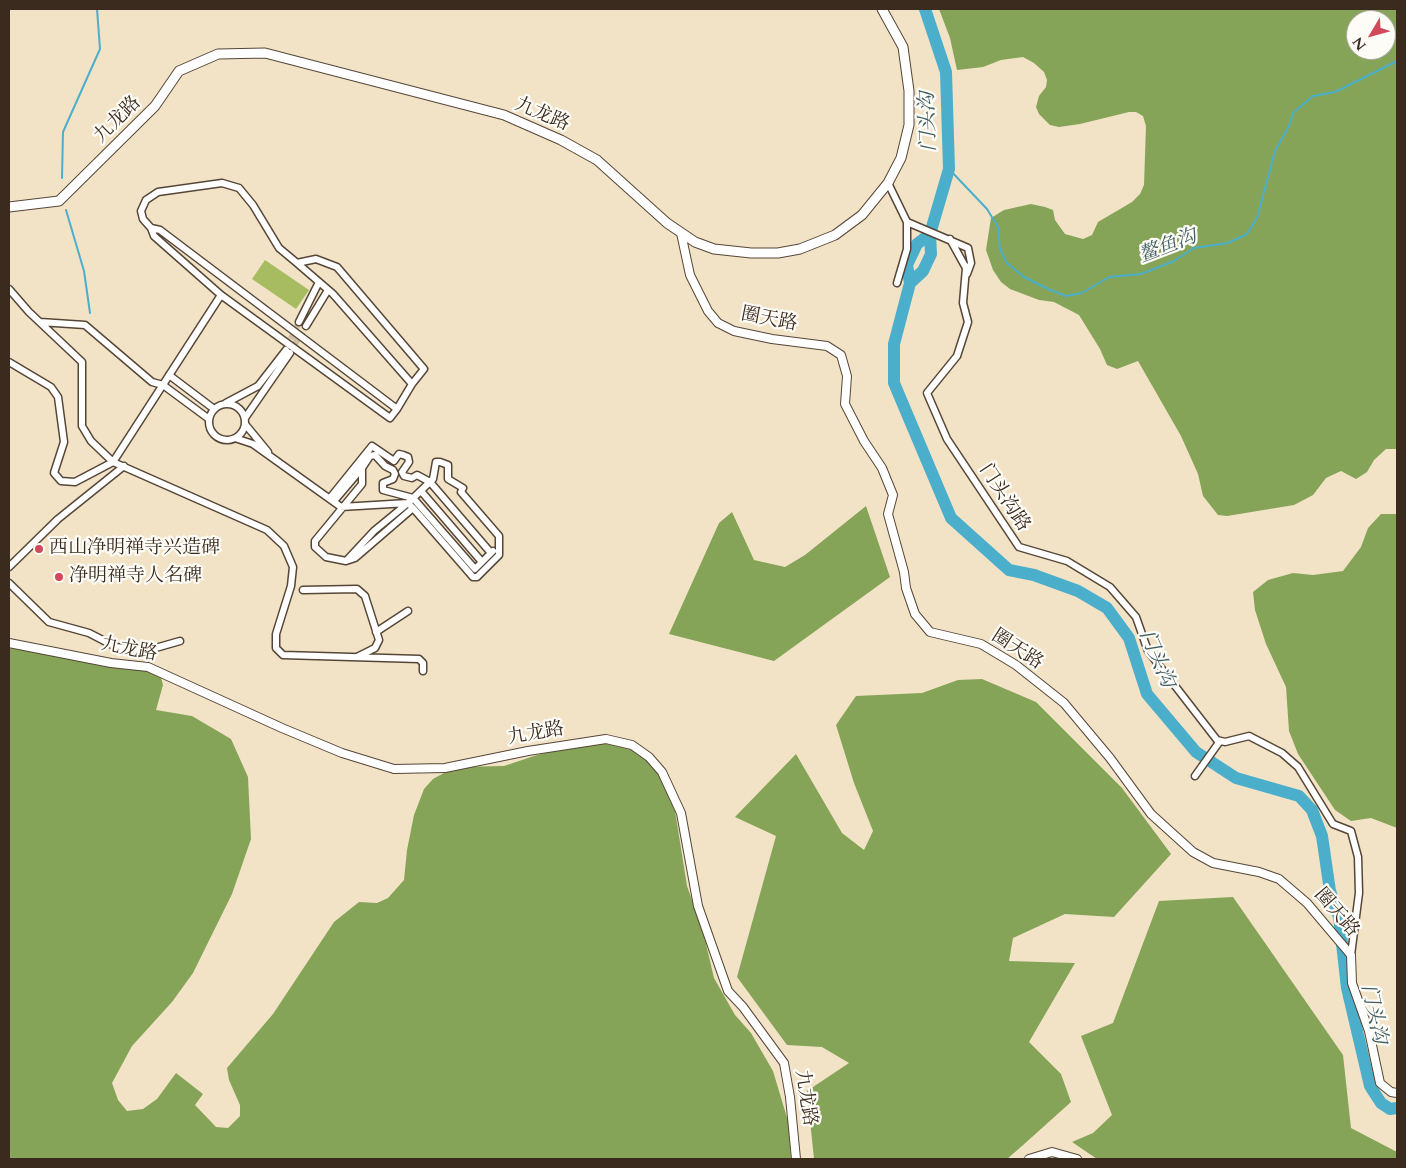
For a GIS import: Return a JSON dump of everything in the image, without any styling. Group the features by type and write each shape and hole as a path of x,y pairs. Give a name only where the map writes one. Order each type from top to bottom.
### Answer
{"main road":[{"name":"九龙路","path":"9,207 59,201 155,106 179,71 218,54 265,53 504,116 561,140 597,160 667,223 695,242 714,249 778,252 800,248 835,235 862,215 888,183 902,158 909,125 909,91 903,47 882,9"}],"street":[{"path":"297,263 316,259 337,267 424,369 390,418 222,295 154,236 151,228 143,219 141,211 146,200 158,192 222,183 239,188 253,205 279,248 328,290 412,384"},
{"path":"888,183 908,222 907,249 897,282"},
{"path":"908,222 964,245 969,250 972,263 967,276"},
{"path":"151,228 160,230 397,409"},
{"name":"圈天路","path":"682,233 690,275 708,312 718,323 734,331 772,339 827,346 841,355 847,376 845,404 864,441 882,468 893,495 888,514 904,572 906,588 915,614 930,632 981,644 1016,665 1064,703 1111,760 1151,814 1193,852 1213,863 1260,872 1279,879 1307,903 1350,954 1352,983 1369,1031 1380,1083 1391,1092 1397,1093"},
{"path":"950,239 962,261 967,276"},
{"name":"门头沟路","path":"967,276 963,304 968,322 964,336 957,356 927,393 947,439 1019,547 1067,561 1110,587 1136,617 1148,651 1217,740 1220,741"},
{"path":"299,322 319,282"},
{"path":"9,289 82,362 82,426 91,441 113,462 268,530 284,546 293,567 291,586 276,634 276,648 283,655 419,659 423,663 423,671"},
{"path":"306,326 328,290"},
{"path":"9,362 50,387 58,398 64,442 54,474 61,481 75,482 113,462 222,295"},
{"path":"40,322 85,325 152,382 163,385 209,419"},
{"path":"288,352 245,421 240,434 230,440 218,438 210,429 209,419 214,409 224,404 258,386 288,352"},
{"path":"169,375 214,409"},
{"path":"224,404 238,407 245,421 273,458"},
{"path":"235,438 253,444 341,507 410,500"},
{"path":"332,499 372,446 394,461 399,454 408,457 408,465 402,472 404,476 412,478 417,475 430,482 491,553"},
{"path":"332,499 362,468 370,456 375,454 395,474 393,479 383,483 383,490 410,500 479,575"},
{"path":"346,561 374,531 433,479 436,462 444,462 448,465 448,479 463,488 461,492 499,536 499,555 479,575 473,577 413,508 410,500"},
{"path":"9,567 58,519 124,466"},
{"path":"362,468 362,484 341,507 315,541 315,547 326,557 346,561 355,558 413,508"},
{"path":"421,491 482,562"},
{"path":"475,569 499,545"},
{"path":"9,583 49,622 89,633 116,646 146,651 180,640"},
{"path":"303,590 357,589 365,596 379,640 375,648 356,657"},
{"path":"376,632 408,611"},
{"name":"九龙路","path":"9,643 111,663 148,667 342,753 394,769 445,768 528,751 606,739 632,745 649,757 662,772 679,806 698,906 728,991 743,1007 784,1063 790,1096 796,1159"},
{"path":"1195,776 1214,752 1220,741 1225,742 1249,736 1282,753 1298,767 1333,824 1351,832 1358,857 1359,893 1350,954"},
{"path":"1028,1159 1052,1152 1077,1159"}],"green space":[{"path":"939,9 1397,9 1397,449 1386,449 1374,460 1367,472 1356,479 1341,471 1326,478 1313,495 1294,505 1227,516 1218,515 1203,496 1198,474 1181,436 1138,361 1117,369 1107,365 1100,349 1079,315 1054,302 1039,300 1010,289 1001,282 993,270 986,250 991,218 1004,210 1031,204 1045,207 1053,210 1055,220 1065,234 1083,239 1092,235 1098,222 1132,202 1140,194 1144,185 1146,126 1143,116 1136,112 1129,112 1080,124 1059,127 1050,125 1039,114 1036,107 1039,96 1046,87 1047,80 1044,72 1034,63 1023,57 1001,60 983,67 957,70 950,38"},
{"path":"265,260 309,290 296,309 252,279"},
{"path":"866,506 890,577 774,661 669,634 719,523 732,512 754,560 785,567 805,555"},
{"path":"1381,514 1397,514 1397,828 1371,818 1351,821 1335,810 1298,754 1289,731 1286,687 1266,644 1255,610 1253,592 1268,580 1293,573 1313,575 1343,571 1361,547 1368,528"},
{"path":"9,648 159,670 163,685 156,710 192,716 231,739 248,777 251,839 232,894 193,973 172,1002 132,1046 112,1083 118,1100 127,1111 143,1109 157,1099 176,1073 203,1094 195,1105 216,1127 228,1128 240,1116 240,1105 229,1080 227,1068 273,1014 334,922 359,902 377,903 388,898 404,880 407,850 414,815 424,789 433,779 455,767 504,766 534,756 594,741 624,741 656,763 673,798 687,886 703,931 714,978 735,1015 751,1033 773,1071 788,1121 791,1159 9,1159"},
{"path":"982,679 1036,702 1122,788 1171,854 1114,917 1065,914 1013,938 1009,961 1075,963 1029,1042 1061,1074 1071,1102 1007,1159 814,1159 807,1091 849,1063 822,1047 787,1045 737,977 776,836 735,817 796,754 842,833 864,850 873,831 854,783 836,725 856,696 922,693 958,680"},
{"path":"1233,897 1343,1055 1351,1128 1397,1152 1397,1159 1097,1159 1072,1142 1093,1133 1112,1115 1081,1036 1113,1023 1159,901"}],"waterway":[{"path":"62,178 63,132 100,49 97,9"},
{"name":"门头沟","path":"925,9 946,72 949,169 930,234 931,254 923,271 910,283 894,344 894,383 951,518 1009,570 1034,575 1078,591 1107,608 1129,638 1147,694 1196,752 1236,778 1299,796 1312,810 1322,836 1330,891 1339,917 1347,988 1370,1086 1381,1103 1390,1109 1397,1108"},
{"name":"鳌鱼沟","path":"949,169 987,209 998,227 1000,249 1006,262 1024,277 1048,289 1066,296 1082,293 1109,277 1141,274 1174,261 1194,248 1228,243 1247,234 1257,218 1275,151 1289,126 1293,113 1313,96 1335,92 1397,61"},
{"path":"66,210 84,271 90,313"},
{"name":"门头沟","path":"910,283 907,265 917,244 930,234"}],"tunnel":[{"path":"287,347 299,322"},
{"path":"290,352 306,326"}],"place":[{"name":"西山净明禅寺兴造碑","path":"39,549"},
{"name":"净明禅寺人名碑","path":"59,577"}]}
